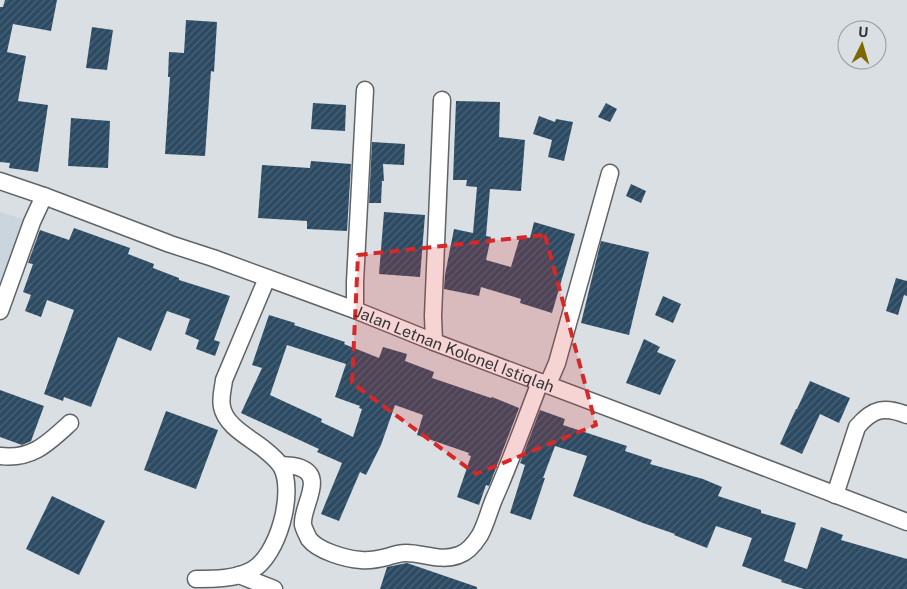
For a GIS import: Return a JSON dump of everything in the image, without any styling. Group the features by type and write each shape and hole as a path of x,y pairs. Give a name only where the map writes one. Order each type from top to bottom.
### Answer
{"street":[{"path":"355,310 365,90"},
{"path":"434,342 433,316 442,100"},
{"path":"280,465 301,468 310,474 312,479 303,525 310,539 323,549 338,555 362,560 379,559 406,553 446,558 468,551 480,535 544,383 557,363 610,173"},
{"name":"Jalan Letnan Kolonel Istiqlah","path":"0,181 355,310 434,342 907,522"},
{"path":"0,311 32,222 44,196"},
{"path":"196,579 218,579 239,575 253,570 264,561 273,547 279,532 287,499 286,477 280,465 259,445 233,425 226,417 221,399 224,380 266,278"},
{"path":"835,495 858,427 864,419 870,414 887,409 894,409 907,415"},
{"path":"0,456 18,457 34,452 70,423"},
{"path":"279,532 297,535 306,533"},
{"path":"239,575 274,589"}],"highlighted area":[{"path":"545,235 596,425 476,474 352,383 358,255"}],"shaded area":[{"path":"0,212 30,221 0,293"}],"building":[{"path":"5,0 57,0 51,31 13,24 7,52 26,56 18,101 48,105 38,172 9,168 10,163 0,162 0,7 3,7"},
{"path":"186,20 217,22 214,72 211,71 205,156 165,154 170,77 168,77 169,52 184,53"},
{"path":"92,27 113,30 107,70 86,68"},
{"path":"456,101 500,102 499,137 525,140 521,191 490,189 486,236 491,237 486,260 511,267 520,237 530,238 534,222 575,234 552,313 520,303 521,299 481,287 479,296 444,289 454,229 473,233 477,187 466,186 467,180 453,180"},
{"path":"313,103 346,105 345,131 311,129"},
{"path":"606,103 617,109 610,122 598,117"},
{"path":"539,116 555,122 556,119 573,122 564,161 548,157 552,140 533,134"},
{"path":"71,118 110,121 108,168 68,166"},
{"path":"372,142 405,144 404,165 383,164 384,181 382,181 381,203 369,203"},
{"path":"311,161 351,164 347,231 307,229 307,221 258,218 262,165 310,168"},
{"path":"631,184 646,191 641,203 626,196"},
{"path":"384,212 425,215 420,277 379,274"},
{"path":"74,228 130,248 128,254 154,264 153,268 179,278 179,280 230,296 214,340 220,342 215,356 196,349 199,340 185,334 190,319 167,311 151,351 118,337 91,407 64,397 63,401 44,394 74,310 47,300 41,317 25,311 31,295 23,292 33,264 28,263 40,230 69,240"},
{"path":"601,241 649,252 629,335 581,323"},
{"path":"896,278 907,281 907,296 904,295 898,315 886,311"},
{"path":"663,296 681,304 673,323 655,315"},
{"path":"269,315 345,342 344,344 379,358 383,347 407,354 405,361 434,372 432,378 492,397 519,408 489,486 486,485 479,505 457,497 471,456 468,455 469,453 417,435 423,415 395,405 381,445 366,475 360,472 339,521 321,514 342,463 317,452 319,449 241,413 262,368 252,365","holes":["287,345 346,364 335,397 360,406 359,408 362,409 353,437 321,422 322,419 270,395"]},
{"path":"644,339 660,347 657,352 676,360 660,395 626,383"},
{"path":"810,381 850,398 839,423 820,414 802,454 780,444"},
{"path":"0,390 44,406 31,441 22,445 0,437"},
{"path":"540,410 565,419 563,425 627,446 625,451 652,460 650,464 703,479 722,487 718,496 761,510 761,513 796,523 784,561 807,569 821,527 843,535 841,540 907,559 907,589 804,589 781,582 782,580 742,566 752,538 716,526 707,548 573,496 587,456 555,446 543,478 545,478 531,520 510,513 525,465 520,463"},
{"path":"166,411 218,430 196,489 144,470"},
{"path":"52,496 105,521 79,575 26,549"},
{"path":"407,563 477,587 477,589 380,589 387,567"}]}
